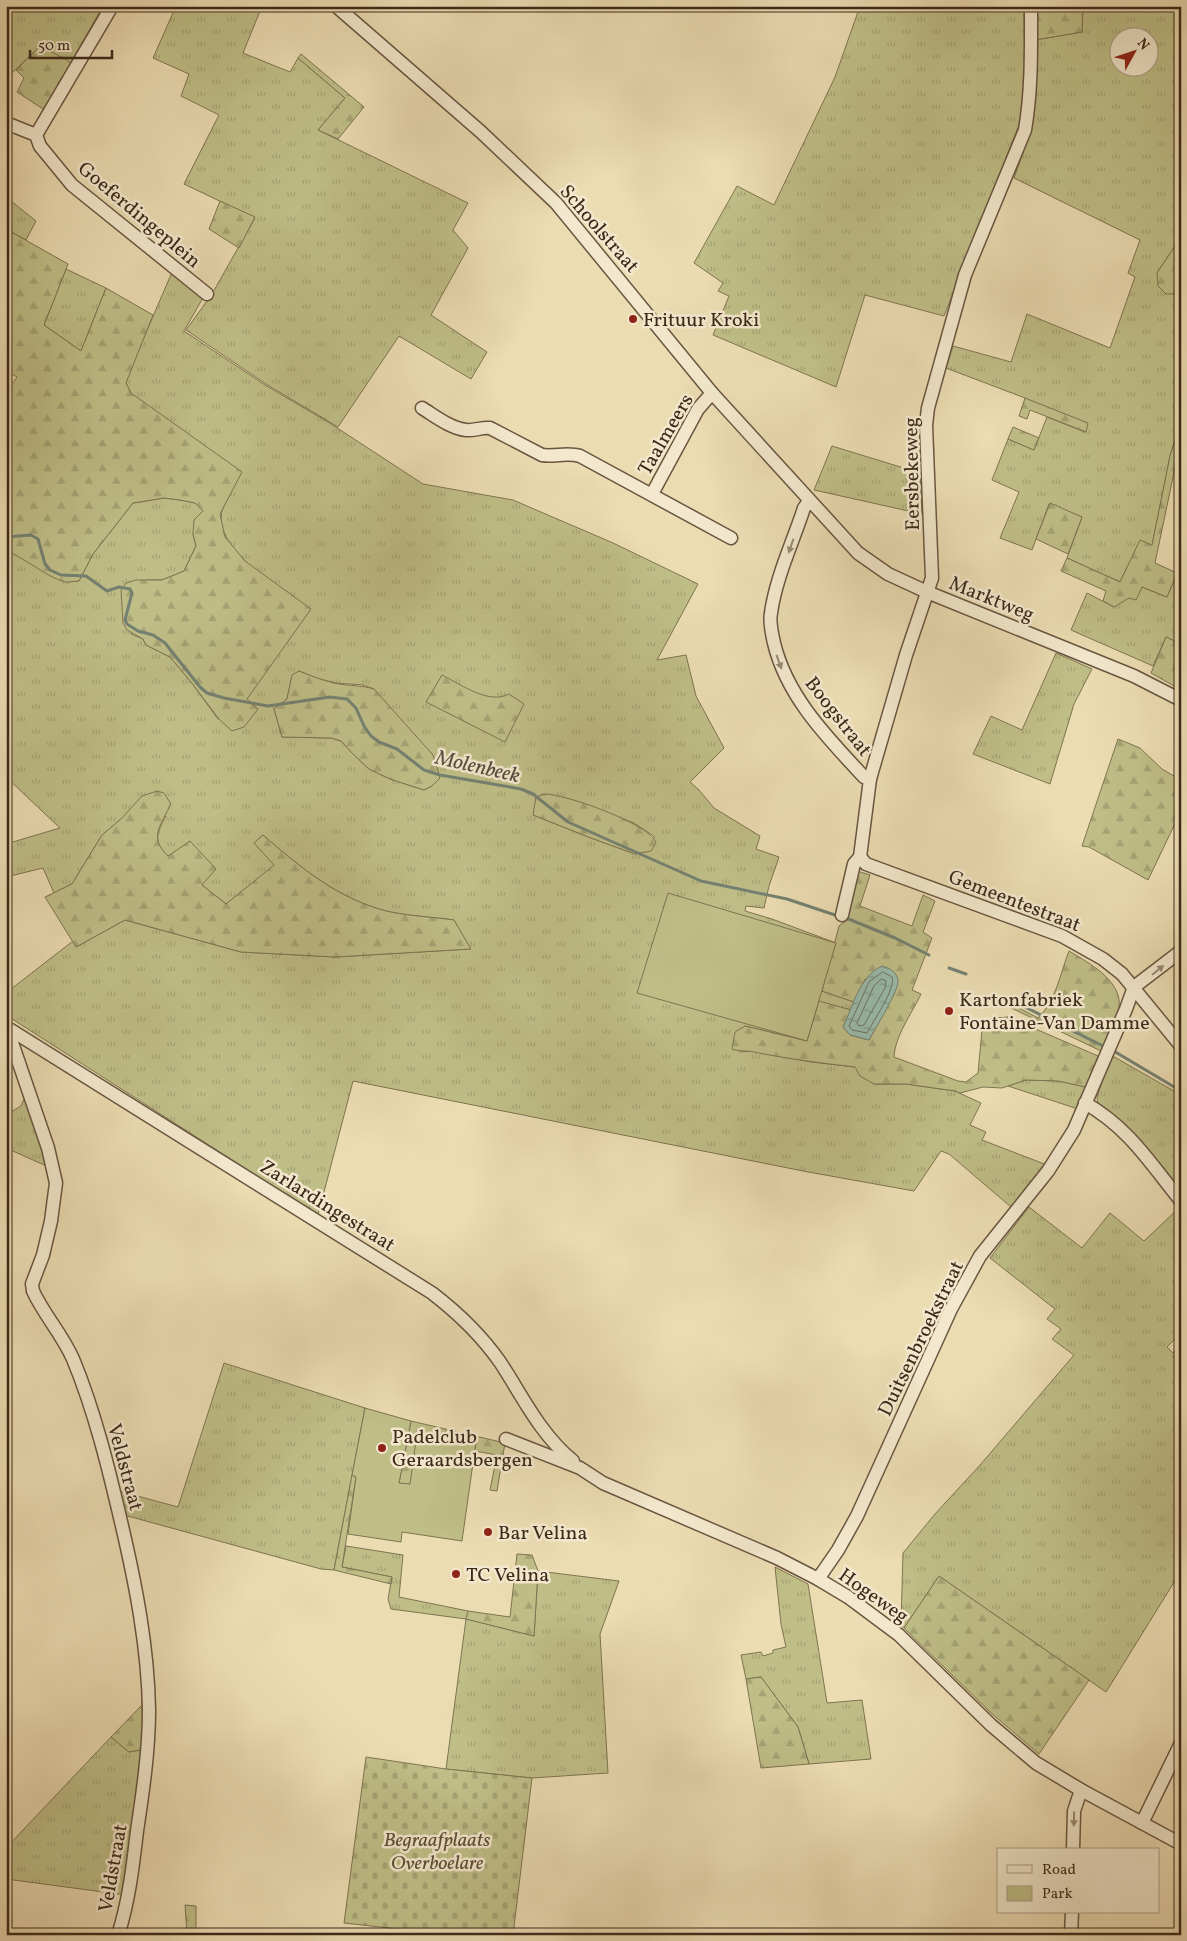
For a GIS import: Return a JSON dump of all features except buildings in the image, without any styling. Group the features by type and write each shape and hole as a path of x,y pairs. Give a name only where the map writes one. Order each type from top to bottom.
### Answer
{"street":[{"path":"6,124 36,135 112,6"},
{"name":"Schoolstraat","path":"336,6 473,126 556,203 712,393 809,501"},
{"name":"Eersbekeweg","path":"842,915 854,864 860,857 870,779 909,646 932,578 926,425 928,408 965,275 1024,130 1031,69 1031,6"},
{"name":"Goeferdingeplein","path":"36,135 40,146 72,185 207,294"},
{"name":"Taalmeers","path":"652,494 698,409 712,393"},
{"name":"Taalmeers","path":"422,408 454,427 468,430 481,427 490,428 542,455 551,456 572,453 580,456 731,538"},
{"name":"Marktweg","path":"809,501 858,553 871,564 888,574 927,592 1134,676 1181,700"},
{"name":"Boogstraat","path":"809,501 804,508 775,594 770,614 772,636 782,669 803,707 826,736 864,777 870,779"},
{"name":"Gemeentestraat","path":"860,857 866,864 1062,936 1103,959 1134,987 1181,1046"},
{"path":"1134,987 1181,951"},
{"name":"Duitsenbroekstraat","path":"818,1579 838,1550 857,1516 951,1308 980,1256 1048,1171 1074,1130 1134,987"},
{"name":"Zarlardingestraat","path":"7,1028 432,1293 485,1341 501,1363 540,1427 563,1454 580,1468"},
{"name":"Veldstraat","path":"7,1028 48,1148 56,1183 51,1221 43,1255 32,1284 33,1291 62,1336 93,1414 114,1491 133,1574 145,1654 148,1686 147,1744 131,1878 118,1935"},
{"path":"1085,1103 1111,1119 1127,1134 1181,1201"},
{"name":"Hogeweg","path":"506,1439 580,1468 603,1483 777,1558 818,1579 848,1597 899,1635 1006,1738 1036,1762 1081,1790 1181,1844"},
{"path":"1142,1823 1181,1743"},
{"path":"1073,1848 1074,1811 1081,1790"},
{"path":"1071,1935 1072,1914"}],"green space":[{"path":"6,6 103,6 70,64 40,46 6,79"},
{"path":"176,6 262,6 243,53 290,72 298,58 345,98 318,130 468,203 453,230 468,248 431,315 487,352 471,379 399,336 338,427 266,384 186,330 212,294 255,218 184,184 219,115 181,96 189,74 153,58"},
{"path":"860,6 1024,6 1025,92 1021,120 944,316 865,295 836,387 713,335 729,296 718,291 723,283 694,263 737,186 774,205 835,77"},
{"path":"1035,6 1083,6 1082,32 1035,40"},
{"path":"1083,6 1181,6 1181,237 1157,273 1179,295 1181,294 1181,420 1170,456 1152,546 1140,541 1120,582 1067,558 1082,517 1049,504 1032,550 1000,538 1019,492 992,480 1008,439 1034,450 1047,417 1085,432 1025,398 946,368 953,346 1011,362 1027,314 1110,348 1135,277 1128,273 1140,240 1014,178 1028,139 1033,112 1035,40 1082,32"},
{"path":"40,46 67,60 73,66 46,111 17,92 24,78 16,70"},
{"path":"301,54 364,107 338,139 318,130 345,98 298,58"},
{"path":"6,197 36,221 26,240 6,229"},
{"path":"220,201 255,217 239,248 209,229"},
{"path":"6,229 68,264 44,325 81,351 106,288 153,315 126,383 131,393 242,472 220,514 225,537 245,561 311,609 247,699 258,709 244,727 232,731 219,719 170,657 146,645 143,639 127,630 123,623 121,590 126,583 136,580 162,580 184,571 196,546 193,534 194,520 203,511 195,503 164,498 133,503 93,554 79,581 61,581 6,551 6,393 17,377 6,371"},
{"path":"1181,237 1181,294 1166,294 1158,286 1157,273"},
{"path":"66,269 106,288 81,351 44,325"},
{"path":"173,270 204,296 184,331 265,385 328,422 423,484 513,500 613,543 698,584 657,660 686,655 696,696 724,748 690,782 714,808 760,836 756,849 779,857 764,908 746,906 745,911 836,943 822,991 854,1002 851,1010 819,1002 807,1041 745,1026 740,1052 752,1051 811,1062 855,1067 874,1084 906,1084 955,1091 981,1103 970,1125 986,1132 982,1140 1047,1165 1011,1207 949,1154 941,1151 914,1191 803,1171 353,1081 318,1215 6,1015 6,993 73,941 76,947 125,920 241,952 335,957 470,949 454,920 386,911 351,898 306,870 263,835 254,843 275,865 226,904 202,885 190,841 168,857 163,851 158,842 158,833 166,816 121,819 102,835 72,884 54,893 43,868 6,877 6,844 60,828 6,777 6,551 50,575 68,581 79,581 93,554 133,503 164,498 195,503 204,511 193,534 196,546 184,571 162,580 147,580 131,634 143,639 146,645 170,657 218,719 258,709 246,699 310,609 265,578 236,551 226,536 221,521 224,505 131,393 126,383","holes":["299,671 336,683 363,685 374,689 405,725 432,786 424,790 390,779 369,769 341,741 331,738 282,737 274,709 287,699 292,676","548,794 573,800 634,823 655,837 635,854 533,815"]},
{"path":"1025,398 1088,423 1086,432 1030,410 1027,419 1019,416"},
{"path":"1181,420 1181,459 1177,458 1155,563 1177,573 1167,597 1142,587 1136,600 1129,598 1114,607 1103,601 1106,591 1061,571 1067,558 1120,582 1140,540 1152,545 1170,456"},
{"path":"1013,427 1039,438 1034,450 1008,439"},
{"path":"832,446 920,473 922,514 814,490"},
{"path":"1050,503 1082,517 1068,554 1036,539"},
{"path":"1177,573 1181,575 1181,644 1166,637 1153,666 1071,630 1087,593 1114,607 1142,587 1167,597"},
{"path":"1166,637 1181,644 1181,690 1151,673"},
{"path":"1056,653 1092,669 1074,704 1050,784 973,754 991,716 1022,730"},
{"path":"299,671 334,683 374,689 433,755 440,778 432,786 424,790 390,779 369,769 341,741 331,738 282,737 274,709 287,699 292,675"},
{"path":"442,675 475,692 493,697 509,694 524,704 505,742 426,702"},
{"path":"1118,739 1140,748 1162,769 1181,780 1181,811 1148,880 1089,847 1082,846"},
{"path":"157,791 164,793 171,804 158,831 159,843 162,849 168,856 190,841 216,869 202,885 226,904 274,865 254,843 263,835 306,870 351,898 386,911 454,920 471,949 335,957 241,952 125,920 76,947 45,897 72,884 102,835 121,819 142,796"},
{"path":"543,794 568,799 605,811 639,827 651,835 656,843 651,851 635,854 533,815 536,797"},
{"path":"854,870 870,875 860,906 912,926 923,895 935,901 923,932 932,938 912,990 921,994 897,1041 894,1057 958,1081 966,1082 978,1073 982,1030 995,1018 1008,1017 1098,1056 1086,1087 1058,1081 1026,1080 1002,1088 983,1087 960,1093 906,1084 874,1084 860,1076 855,1067 732,1049 735,1032 745,1026 807,1041 819,1001 851,1010 843,1027 850,1035 869,1040 895,992 865,979 854,1002 822,991 839,926 844,922"},
{"path":"668,893 836,943 807,1041 637,993"},
{"path":"1069,951 1103,974 1116,989 1119,998 1116,1019 1101,1051 1003,1004 1004,1000 1038,1018 1049,1004 1057,987"},
{"path":"1111,1055 1181,1095 1181,1192 1117,1119 1098,1103 1097,1097"},
{"path":"1026,1080 1058,1081 1086,1087 1078,1109 1008,1086"},
{"path":"27,1092 51,1168 6,1148 6,1115 21,1106"},
{"path":"1181,1206 1181,1333 1167,1347 1173,1353 1181,1344 1181,1571 1106,1692 939,1576 904,1628 901,1625 903,1553 1074,1355 1052,1339 1061,1329 1047,1319 1055,1309 990,1258 1029,1207 1082,1248 1110,1213 1144,1241"},
{"path":"224,1363 365,1408 334,1570 321,1569 124,1515 119,1491 178,1507"},
{"path":"365,1408 411,1421 399,1483 410,1484 417,1433 476,1442 462,1541 402,1532 401,1542 348,1534 356,1477 352,1475"},
{"path":"411,1421 505,1443 497,1491 490,1490 497,1455 475,1451 476,1443 418,1434 410,1485 399,1483"},
{"path":"352,1475 356,1477 342,1567 392,1577 391,1584 334,1570"},
{"path":"346,1546 403,1555 399,1597 468,1611 467,1619 534,1636 538,1571 619,1581 600,1634 608,1773 532,1778 446,1769 466,1619 391,1609 388,1599 392,1577 342,1567"},
{"path":"517,1554 532,1555 538,1571 534,1636 466,1619 468,1611 510,1617"},
{"path":"775,1567 808,1584 827,1703 862,1700 871,1759 809,1764 798,1727 761,1677 746,1679 741,1655 761,1652 763,1656 773,1653 773,1650 786,1647 781,1624"},
{"path":"939,1576 1089,1680 1039,1754 990,1712 904,1628"},
{"path":"761,1677 798,1727 809,1764 761,1768 746,1679"},
{"path":"142,1680 146,1749 129,1752 111,1737 142,1705"},
{"path":"111,1737 129,1752 146,1749 126,1895 6,1879 6,1848"},
{"name":"Begraafplaats Overboelare","path":"366,1757 446,1769 532,1778 513,1935 407,1935 407,1930 344,1923"},
{"path":"185,1905 196,1906 196,1929 239,1935 187,1935"}],"water":[{"path":"882,966 890,969 896,975 898,981 895,992 869,1040 850,1035 843,1027 858,993 868,977"}],"waterway":[{"name":"Molenbeek","path":"6,537 31,535 38,539 45,564 50,570 61,575 86,576 107,591 119,587 130,589 132,593 125,620 127,624 138,631 153,635 165,643 200,687 207,693 268,706 330,697 347,699 356,708 371,736 379,742 397,749 424,770 440,775 521,789 533,794 568,822 701,881 787,899 835,915"},
{"name":"Molenbeek","path":"846,918 895,938 929,955"},
{"name":"Molenbeek","path":"949,968 966,974"},
{"name":"Molenbeek","path":"1007,998 1107,1048"},
{"name":"Molenbeek","path":"1112,1050 1181,1091"}],"place":[{"name":"Frituur Kroki","path":"633,319"},
{"name":"Kartonfabriek Fontaine-Van Damme","path":"949,1011"},
{"name":"Padelclub Geraardsbergen","path":"382,1448"},
{"name":"Bar Velina","path":"488,1532"},
{"name":"TC Velina","path":"456,1574"}]}
